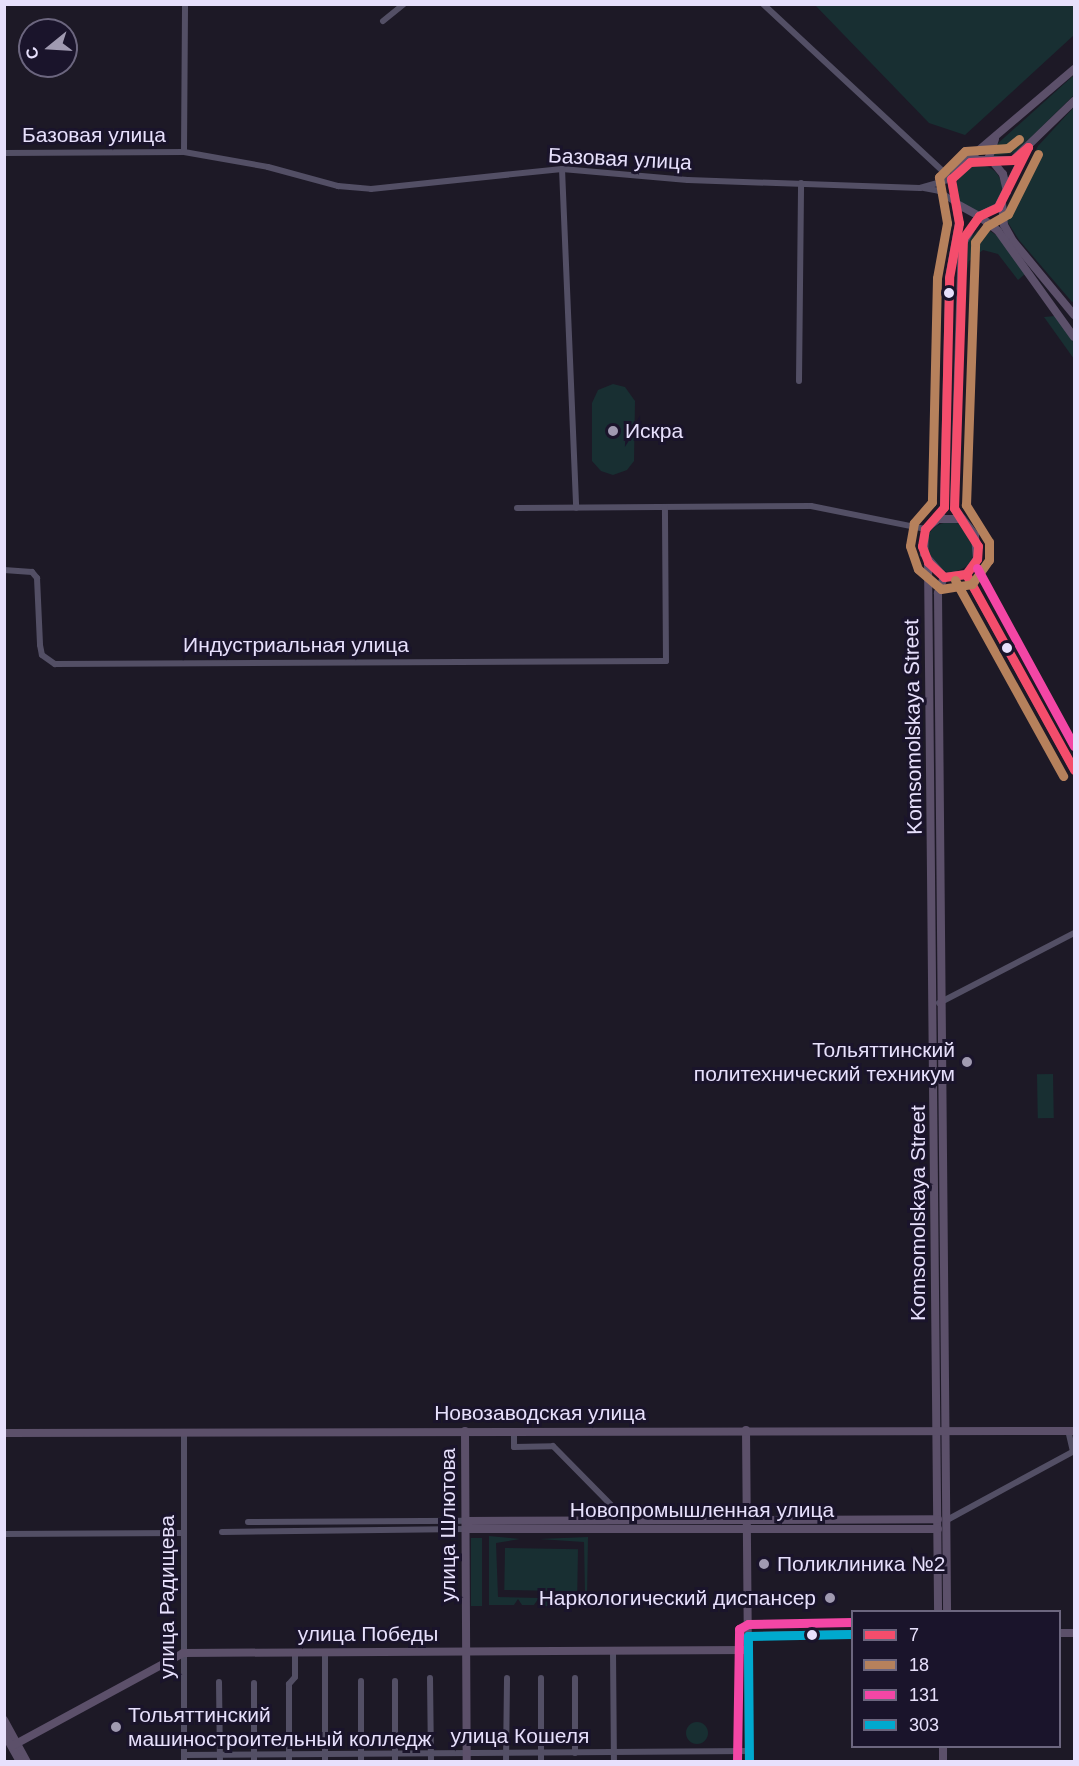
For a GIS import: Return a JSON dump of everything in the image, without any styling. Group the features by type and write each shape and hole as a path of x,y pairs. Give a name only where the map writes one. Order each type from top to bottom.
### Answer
{"main road":[{"path":"1028,147 1002,202 979,216 963,238 954,507 978,546 977,559 966,574 944,577 928,562 922,546 925,529 938,519 944,507 952,256 959,223 951,179 962,165 1074,69"},
{"path":"962,165 976,160 1008,163 1028,147 1074,101"},
{"path":"1000,134 990,146 992,162 1003,174 1007,193"},
{"path":"1002,202 1004,225 1055,294 1074,315"},
{"path":"956,203 999,231 1074,337"},
{"path":"952,256 962,257"},
{"path":"1048,300 1049,294 1055,294"},
{"path":"938,519 962,519"},
{"name":"Komsomolskaya Street","path":"928,562 936,735"},
{"path":"966,574 1074,770"},
{"name":"Komsomolskaya Street","path":"938,1610 938,1487 946,1305 946,1228 939,1003 936,735 938,593 944,577"},
{"name":"Komsomolskaya Street","path":"939,1003 936,1305 941,1431 947,1486 948,1610"},
{"path":"936,1229 946,1228"},
{"path":"936,1305 946,1305"},
{"path":"746,1430 749,1761"},
{"name":"улица Шлютова","path":"465,1431 467,1757"},
{"name":"Новозаводская улица","path":"4,1433 1071,1431"},
{"path":"938,1487 947,1486"},
{"name":"Новопромышленная улица","path":"466,1525 938,1519"},
{"name":"Новопромышленная улица","path":"466,1525 626,1520 938,1529"},
{"path":"748,1636 851,1634"},
{"name":"улица Победы","path":"15,1745 183,1653 748,1650"},
{"path":"4,1720 20,1761"},
{"path":"4,1733 27,1761"}],"street":[{"name":"Базовая улица","path":"184,152 185,4"},
{"path":"383,21 404,4"},
{"path":"763,4 951,179"},
{"name":"Базовая улица","path":"4,153 184,152 268,167 338,186 371,189 436,186 561,169 920,188 951,179"},
{"path":"561,169 576,507"},
{"path":"799,381 801,183"},
{"path":"920,188 939,191 956,203"},
{"path":"518,508 811,506 925,529"},
{"name":"Индустриальная улица","path":"4,570 28,571 37,578 42,655 55,664 666,661 665,507"},
{"path":"939,1003 1074,933"},
{"path":"947,1520 1074,1451 1071,1431"},
{"name":"улица Радищева","path":"184,1432 184,1758"},
{"path":"514,1432 514,1447 553,1446 626,1520"},
{"path":"248,1522 466,1525"},
{"path":"222,1532 466,1525"},
{"path":"4,1534 183,1533"},
{"path":"325,1652 325,1761"},
{"path":"613,1652 614,1761"},
{"path":"289,1758 289,1684 295,1677 295,1653"},
{"path":"430,1678 431,1761"},
{"path":"506,1761 507,1678"},
{"path":"541,1678 541,1761"},
{"path":"575,1678 575,1753"},
{"path":"361,1681 361,1761"},
{"path":"395,1681 395,1761"},
{"path":"219,1682 220,1758"},
{"path":"254,1683 254,1758"},
{"name":"улица Кошеля","path":"184,1758 289,1758 325,1754 432,1752 467,1757 506,1753 749,1751"}],"green space":[{"path":"815,5 1074,5 1074,35 965,135 929,123"},
{"path":"1074,75 1074,95 1015,153 993,156 995,146"},
{"path":"1074,107 1074,301 1072,302 1019,240 1007,221 1006,208 1038,146"},
{"path":"979,165 995,172 1002,188 995,204 979,211 963,204 956,188 963,172"},
{"path":"987,229 999,237 1025,274 1018,280 998,254 983,250 969,261 964,289 965,244 978,230"},
{"path":"1055,316 1074,343 1074,359 1044,317"},
{"name":"Искра","path":"613,384 625,387 635,401 634,461 627,470 613,475 601,471 592,461 592,403 598,390"},
{"path":"945,522 955,522 968,529 975,542 975,552 968,565 955,572 945,572 936,568 929,561 925,552 925,542 929,533 936,526"},
{"path":"1037,1074 1053,1074 1054,1118 1038,1118"},
{"path":"489,1536 520,1539 496,1543 498,1597 580,1599 585,1594 584,1542 539,1539 588,1537 587,1598 575,1606 543,1606 538,1599 534,1605 522,1605 518,1599 514,1605 489,1605"},
{"path":"471,1538 482,1538 482,1606 471,1606"},
{"path":"505,1548 578,1549 577,1591 504,1590"},
{"path":"697,1722 705,1725 708,1733 705,1741 697,1744 689,1741 686,1733 689,1725"}],"transit line":[{"name":"18","path":"1019,139 1008,148 965,151 939,177 947,223 937,278 932,502 914,523 910,546 918,569 941,589 972,584 989,560 989,542 966,505 975,242 987,226 1008,214 1038,154"},
{"name":"7","path":"1028,147 998,207 979,216 963,238 954,508 978,546 977,559 966,574 944,577 928,562 922,546 925,529 944,507 949,278 959,223 951,179 970,162 1013,160 1028,147"},
{"name":"131","path":"977,568 1074,746"},
{"name":"7","path":"966,574 1074,770"},
{"name":"18","path":"955,580 1063,776"},
{"name":"131","path":"737,1762 739,1629 748,1624 851,1622"},
{"name":"303","path":"749,1762 748,1636 851,1634"}],"place":[{"name":"Искра","path":"613,431"},
{"name":"Тольяттинский политехнический техникум","path":"967,1062"},
{"name":"Поликлиника №2","path":"764,1564"},
{"name":"Наркологический диспансер","path":"830,1598"},
{"name":"Тольяттинский машиностроительный колледж","path":"116,1727"}]}
